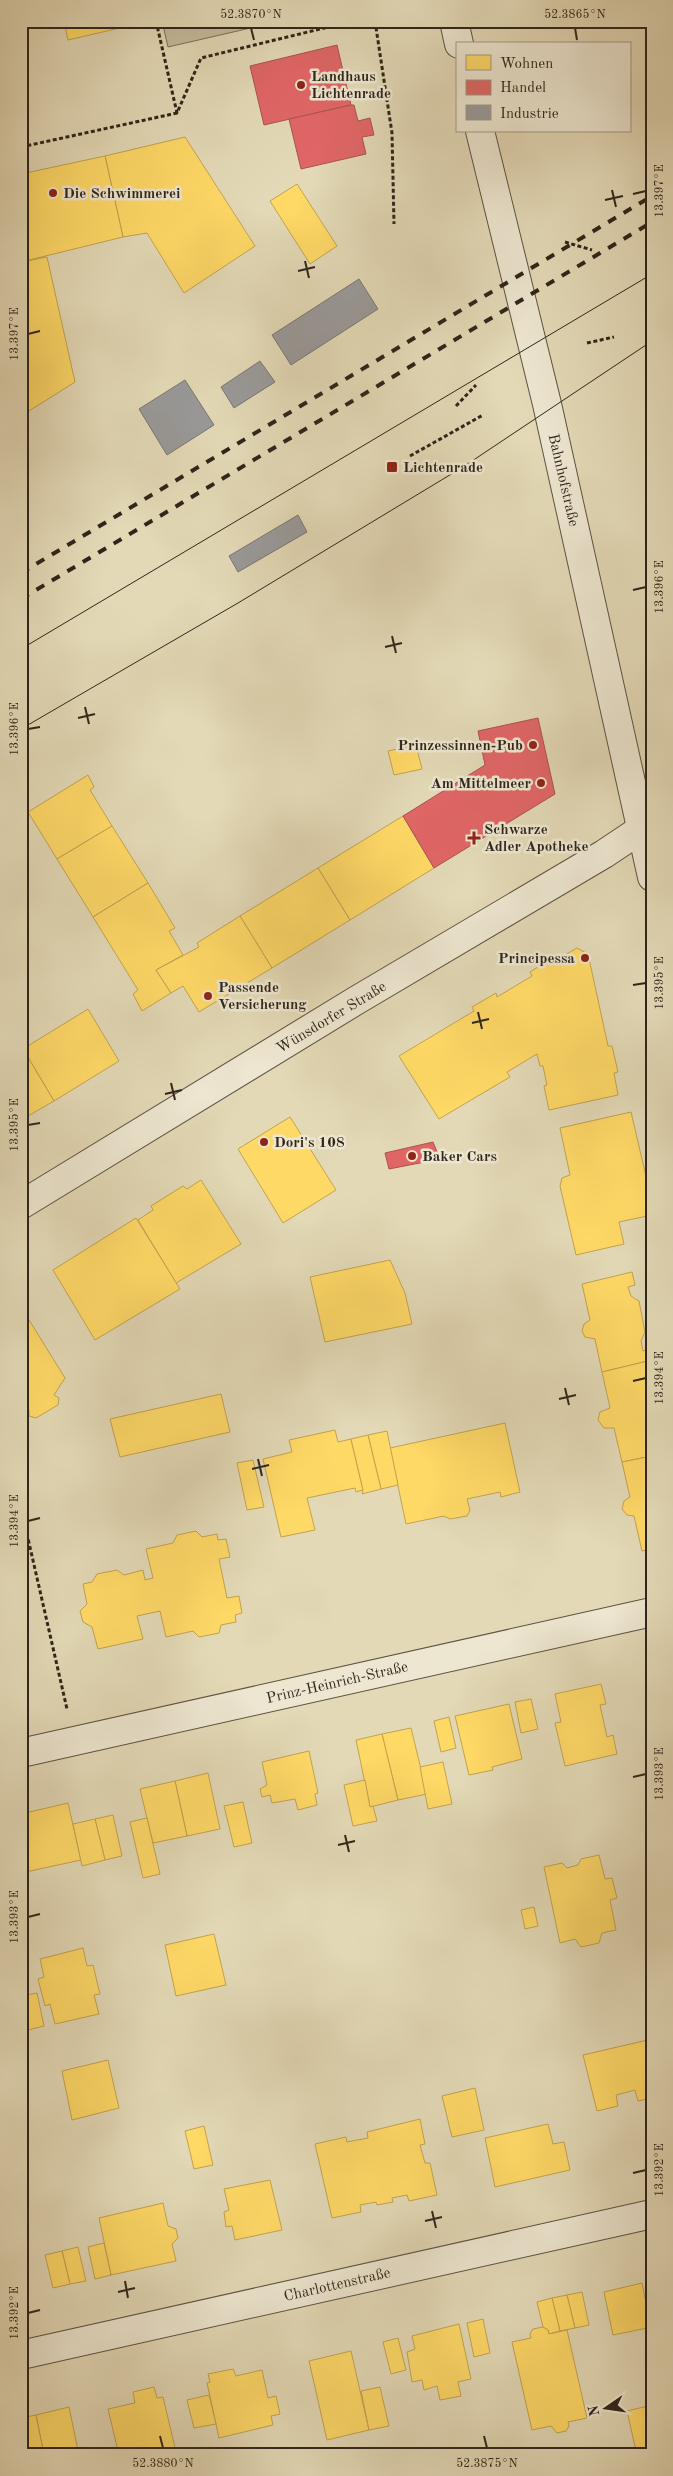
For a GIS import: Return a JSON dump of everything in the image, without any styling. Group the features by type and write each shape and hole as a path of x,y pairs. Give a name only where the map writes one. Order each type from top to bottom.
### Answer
{"street":[{"path":"454,21 459,42"},
{"name":"Bahnhofstraße","path":"480,132 542,381 646,826 652,877"},
{"name":"Wünsdorfer Straße","path":"21,1205 646,826"},
{"name":"Prinz-Heinrich-Straße","path":"21,1753 652,1612"},
{"name":"Charlottenstraße","path":"21,2355 652,2214"}],"path":[{"path":"156,21 177,114"},
{"path":"177,114 201,58 353,21"},
{"path":"375,21 392,133 394,224"},
{"path":"21,148 177,114"},
{"path":"565,242 592,250"},
{"path":"586,343 614,337"},
{"path":"456,406 476,385"},
{"path":"410,456 483,415"},
{"path":"21,1508 68,1714"}],"shaded area":[{"path":"162,21 281,21 168,47"}],"building: Wohnen":[{"path":"64,21 136,21 137,24 68,40"},
{"path":"185,137 255,246 184,293 147,233 123,237 105,156"},
{"path":"105,156 123,237 21,262 21,174"},
{"path":"297,184 337,246 310,264 270,201"},
{"path":"47,257 75,382 21,416 21,262"},
{"path":"416,745 422,769 394,775 388,751"},
{"path":"88,775 94,787 90,790 112,826 57,859 28,812"},
{"path":"403,816 434,868 350,920 318,868"},
{"path":"112,826 148,883 93,917 57,859"},
{"path":"318,868 350,920 272,968 240,916"},
{"path":"148,883 175,928 169,931 183,955 156,970 171,993 142,1011 133,994 138,990 93,917"},
{"path":"240,916 272,968 199,1012 183,986 171,993 156,970 199,947 197,943"},
{"path":"577,948 588,954 608,1046 612,1046 618,1072 614,1073 618,1095 549,1110 544,1086 547,1085 543,1066 540,1066 537,1054 507,1072 510,1077 439,1119 399,1056 474,1011 472,1007 496,993 497,997 532,976 530,972 554,957 556,960"},
{"path":"88,1009 119,1061 54,1101 23,1049"},
{"path":"23,1049 54,1101 21,1120 21,1050"},
{"path":"631,1112 652,1202 652,1215 619,1222 624,1244 576,1255 560,1186 562,1178 570,1175 560,1128"},
{"path":"290,1117 336,1190 283,1223 238,1149"},
{"path":"201,1180 241,1244 176,1283 138,1220 153,1210 151,1206 183,1186 187,1189"},
{"path":"136,1218 180,1289 95,1340 53,1270"},
{"path":"390,1260 405,1293 412,1324 325,1342 310,1277"},
{"path":"632,1272 635,1285 628,1287 631,1296 639,1301 645,1332 641,1341 643,1351 649,1349 652,1360 602,1372 595,1339 585,1337 582,1331 584,1324 590,1320 582,1284"},
{"path":"21,1307 65,1378 54,1395 59,1398 58,1405 36,1418 29,1416 29,1410 21,1410"},
{"path":"652,1360 652,1374 648,1374 652,1385 652,1456 622,1462 614,1428 604,1428 598,1420 600,1412 610,1408 602,1372"},
{"path":"221,1394 230,1432 120,1457 110,1419"},
{"path":"505,1423 520,1492 501,1497 500,1492 467,1499 470,1510 467,1516 450,1519 444,1516 406,1524 390,1448"},
{"path":"335,1430 338,1442 351,1439 363,1490 356,1492 355,1488 307,1498 315,1530 281,1537 263,1459 292,1452 289,1440"},
{"path":"387,1431 398,1485 381,1489 368,1435"},
{"path":"368,1435 381,1489 362,1494 363,1490 351,1439"},
{"path":"652,1456 652,1549 642,1551 634,1516 627,1515 622,1509 624,1501 630,1497 622,1462"},
{"path":"253,1460 264,1507 247,1510 237,1463"},
{"path":"196,1531 202,1537 217,1534 218,1540 226,1539 230,1557 219,1559 227,1598 239,1596 242,1613 235,1615 236,1622 221,1625 219,1633 199,1637 193,1631 166,1637 160,1611 137,1616 143,1639 98,1649 92,1627 83,1622 80,1611 87,1604 83,1584 92,1582 97,1574 117,1570 124,1575 143,1570 145,1580 153,1578 146,1549 173,1543 177,1535"},
{"path":"601,1684 606,1704 600,1705 607,1737 613,1735 617,1754 565,1766 555,1723 561,1722 555,1694"},
{"path":"531,1699 538,1729 521,1733 515,1702"},
{"path":"509,1704 522,1759 492,1767 493,1770 469,1775 455,1716"},
{"path":"449,1717 456,1748 441,1752 434,1721"},
{"path":"411,1728 427,1794 398,1800 382,1734"},
{"path":"382,1734 398,1800 370,1807 356,1740"},
{"path":"309,1751 318,1793 315,1794 317,1805 298,1810 295,1799 272,1803 270,1795 262,1797 260,1789 267,1785 262,1762"},
{"path":"443,1762 452,1804 428,1809 420,1767"},
{"path":"208,1773 220,1829 187,1836 175,1781"},
{"path":"365,1780 370,1807 373,1806 377,1821 353,1826 344,1785"},
{"path":"175,1781 187,1836 153,1843 140,1789"},
{"path":"243,1802 252,1843 234,1847 224,1806"},
{"path":"68,1803 81,1860 21,1873 21,1814"},
{"path":"113,1815 122,1856 105,1860 95,1819"},
{"path":"147,1818 160,1874 143,1878 130,1822"},
{"path":"95,1819 105,1860 82,1866 73,1824"},
{"path":"599,1855 605,1879 612,1878 617,1898 610,1900 616,1930 602,1933 599,1943 581,1947 575,1939 560,1943 544,1867 562,1863 567,1868 578,1865 581,1859"},
{"path":"534,1907 538,1926 525,1929 521,1910"},
{"path":"214,1934 226,1985 176,1996 165,1945"},
{"path":"83,1948 87,1966 93,1965 100,1994 94,1995 99,2014 55,2024 50,2004 45,2006 38,1979 44,1977 40,1959"},
{"path":"37,1993 44,2026 28,2030 21,1996"},
{"path":"652,2039 652,2098 638,2101 635,2090 616,2095 618,2106 597,2111 583,2055"},
{"path":"108,2060 119,2108 72,2120 62,2071"},
{"path":"475,2088 484,2130 452,2137 442,2096"},
{"path":"420,2119 425,2144 420,2145 425,2163 430,2163 437,2195 409,2201 407,2195 392,2198 393,2202 377,2205 376,2202 360,2205 361,2212 332,2218 315,2144 346,2137 347,2142 368,2138 367,2132"},
{"path":"548,2124 553,2144 564,2142 570,2170 495,2187 485,2138"},
{"path":"204,2126 213,2165 194,2169 185,2131"},
{"path":"270,2180 282,2230 235,2240 232,2226 226,2227 224,2212 229,2210 224,2189"},
{"path":"163,2203 168,2226 176,2229 178,2238 172,2244 176,2261 111,2275 99,2218"},
{"path":"104,2243 111,2275 95,2279 88,2247"},
{"path":"78,2247 86,2281 70,2284 62,2251"},
{"path":"62,2251 70,2284 53,2288 45,2255"},
{"path":"642,2283 646,2303 652,2301 652,2327 613,2335 604,2292"},
{"path":"582,2292 589,2325 575,2328 567,2295"},
{"path":"567,2295 575,2328 560,2331 552,2298"},
{"path":"552,2298 560,2331 549,2334 548,2330 543,2327 537,2302"},
{"path":"483,2319 490,2353 474,2357 467,2323"},
{"path":"459,2324 471,2379 458,2382 461,2396 440,2400 437,2386 424,2390 422,2380 412,2382 407,2352 415,2349 412,2336"},
{"path":"543,2327 548,2330 549,2334 567,2330 587,2418 568,2422 569,2426 566,2431 557,2433 551,2426 532,2430 512,2342 531,2338 530,2334 533,2329"},
{"path":"398,2338 406,2370 391,2374 383,2342"},
{"path":"351,2351 369,2430 327,2440 309,2361"},
{"path":"233,2369 236,2376 262,2370 268,2398 276,2396 280,2414 271,2416 273,2425 219,2438 207,2383 210,2382 208,2374"},
{"path":"154,2387 157,2398 163,2397 176,2452 165,2455 119,2455 108,2409 135,2403 133,2392"},
{"path":"380,2387 389,2426 369,2430 361,2391"},
{"path":"209,2395 216,2424 194,2428 187,2400"},
{"path":"652,2405 652,2455 637,2455 627,2411"},
{"path":"69,2407 79,2455 44,2455 36,2415"},
{"path":"36,2415 44,2455 21,2455 21,2418"}],"building: Handel":[{"name":"Landhaus Lichtenrade","path":"337,45 351,105 264,125 250,66"},
{"path":"354,105 358,121 370,118 374,135 362,137 366,154 301,169 289,119"},
{"path":"538,718 555,794 434,868 403,816 485,765 478,731"},
{"name":"Baker Cars","path":"433,1142 440,1159 389,1169 385,1153"}],"building: Industrie":[{"path":"359,279 378,309 291,365 272,335"},
{"path":"260,361 275,382 234,408 221,387"},
{"path":"185,380 214,425 167,455 139,409"},
{"path":"298,515 307,532 238,572 229,556"}],"tram line":[{"path":"21,649 652,274"},
{"path":"21,729 238,603 463,467 652,341"}],"railway":[{"path":"21,573 652,196"},
{"path":"21,599 652,222"}],"place":[{"name":"Landhaus Lichtenrade","path":"301,85"},
{"name":"Die Schwimmerei","path":"53,193"},
{"name":"Lichtenrade","path":"392,467"},
{"name":"Prinzessinnen-Pub","path":"533,745"},
{"name":"Am Mittelmeer","path":"541,783"},
{"name":"Schwarze Adler Apotheke","path":"474,838"},
{"name":"Principessa","path":"585,958"},
{"name":"Passende Versicherung","path":"208,996"},
{"name":"Dori's 108","path":"264,1142"},
{"name":"Baker Cars","path":"412,1156"}]}
